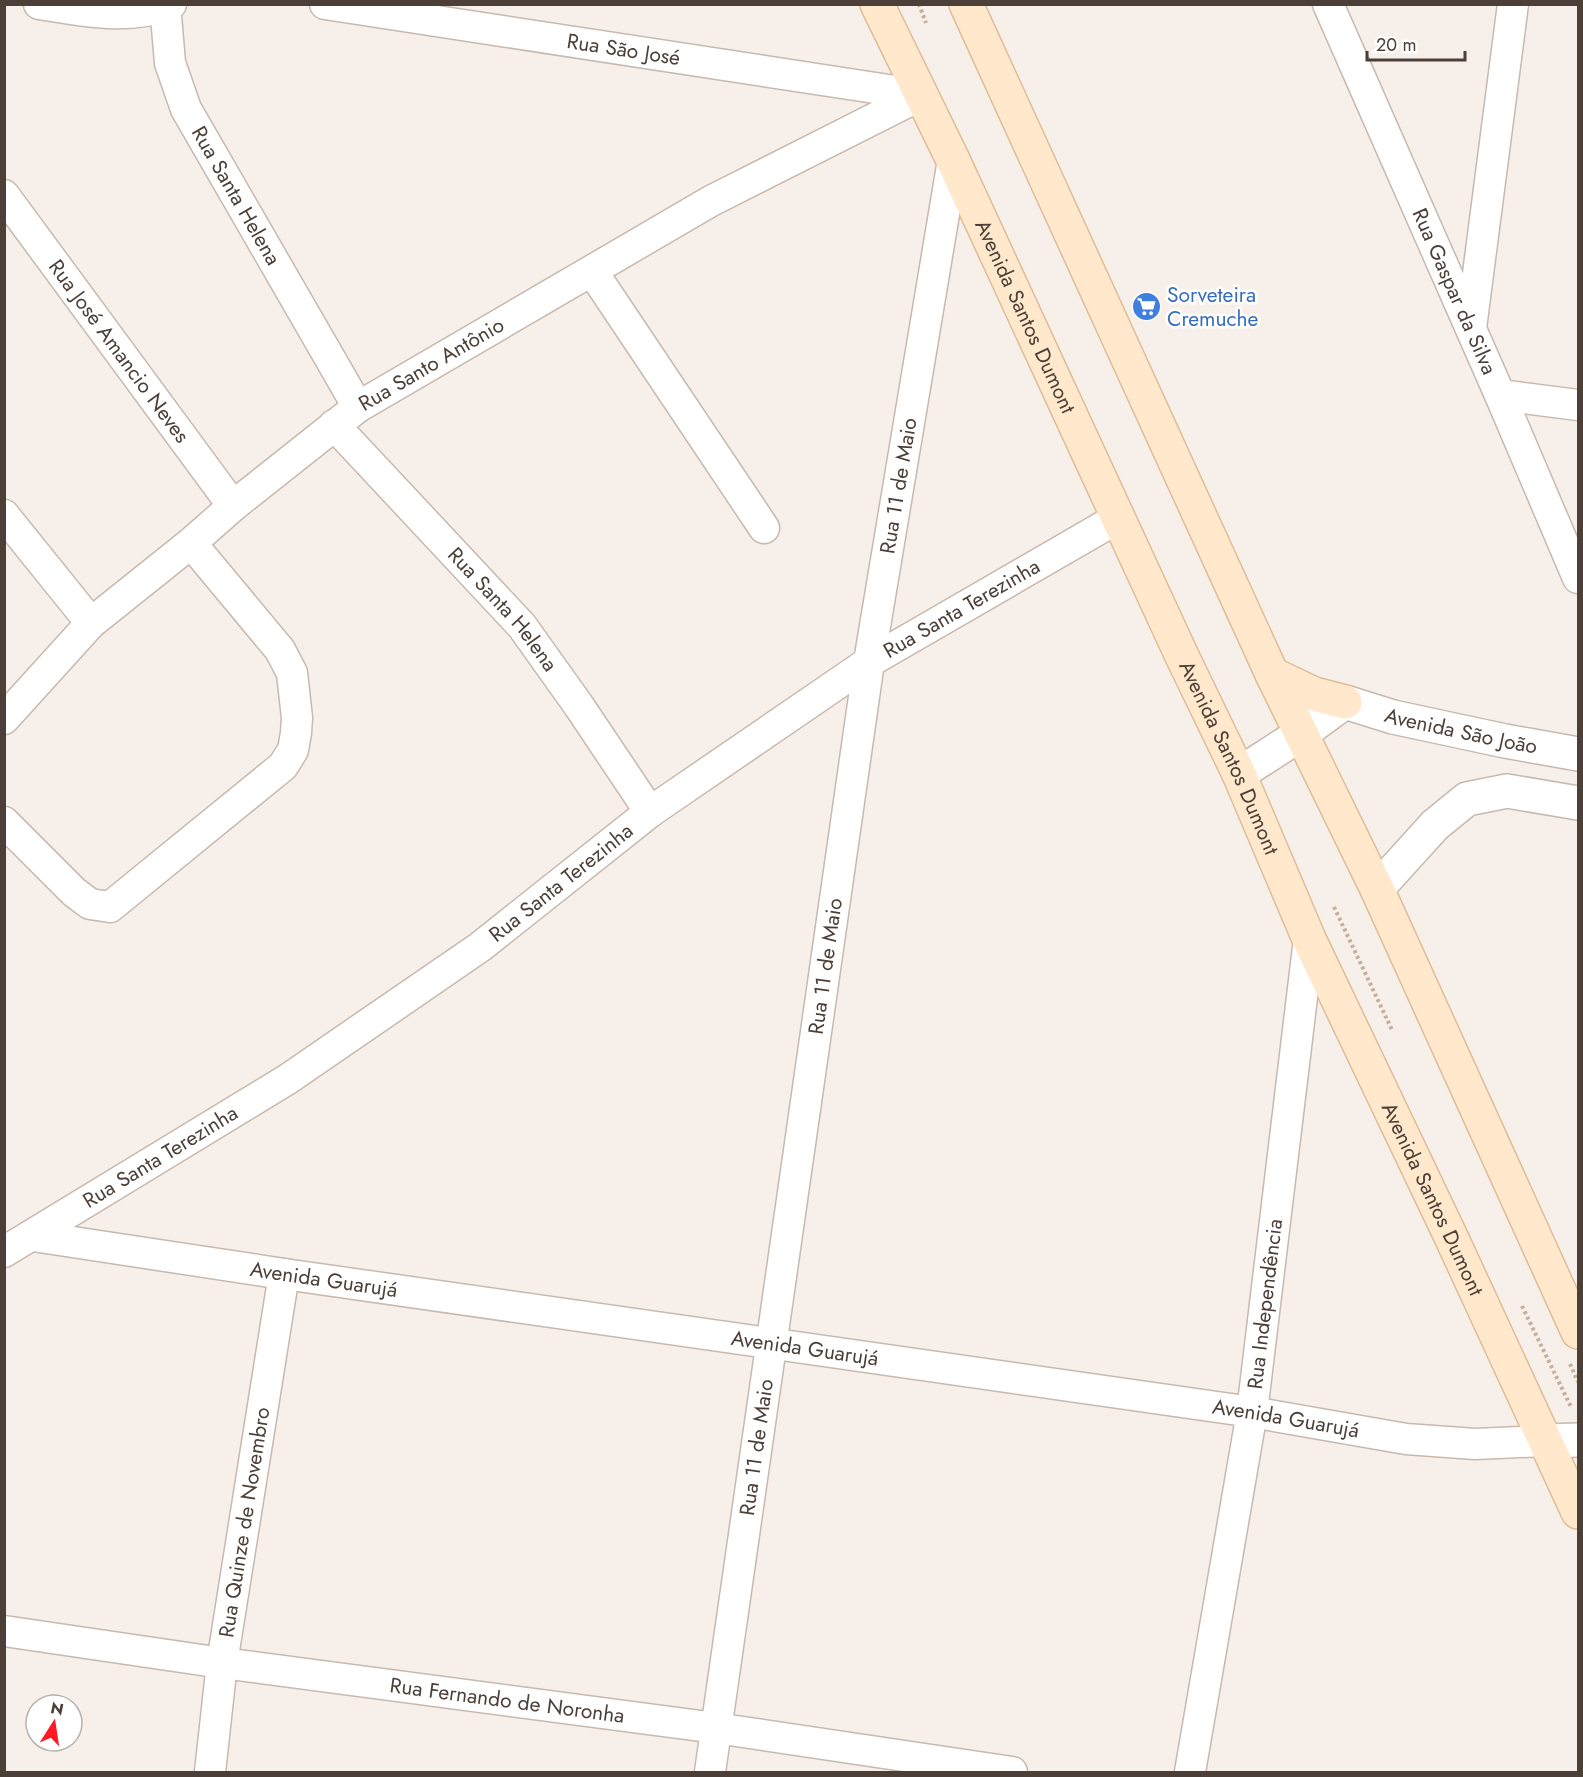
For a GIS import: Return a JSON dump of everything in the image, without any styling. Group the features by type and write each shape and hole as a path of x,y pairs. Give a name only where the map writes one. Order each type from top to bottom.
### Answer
{"main road":[{"name":"Avenida Santos Dumont","path":"877,4 953,160 1181,654 1239,774 1309,939 1452,1239 1578,1512"},
{"path":"966,4 1272,674 1377,889 1578,1332"},
{"path":"1272,674 1314,694 1346,702"}],"street":[{"path":"39,4 112,15 167,5"},
{"name":"Rua São José","path":"326,4 921,95"},
{"name":"Rua Gaspar da Silva","path":"1328,4 1578,578"},
{"path":"1471,328 1513,4"},
{"name":"Rua Santa Helena","path":"167,5 170,63 186,109 358,406"},
{"name":"Rua Santo Antônio","path":"4,719 91,623 358,406 711,201 921,95"},
{"name":"Rua 11 de Maio","path":"710,1773 869,662 953,160"},
{"name":"Rua José Amancio Neves","path":"4,195 233,506"},
{"path":"592,271 764,528"},
{"path":"1500,395 1578,405"},
{"name":"Rua Santa Helena","path":"334,425 522,626 650,812"},
{"path":"4,515 91,623"},
{"name":"Rua Santa Terezinha","path":"4,1252 288,1078 480,947 650,812 869,662 1118,518"},
{"path":"4,822 75,892 90,904 110,907 283,766 293,750 297,718 292,673 280,650 191,543"},
{"path":"1239,774 1346,702"},
{"name":"Avenida São João","path":"1346,702 1393,717 1578,754"},
{"path":"1377,889 1435,825 1467,799 1507,791 1578,803"},
{"name":"Rua Independência","path":"1190,1773 1252,1412 1309,939"},
{"name":"Avenida Guarujá","path":"33,1236 1252,1412 1406,1439 1475,1444 1578,1440"},
{"name":"Rua Quinze de Novembro","path":"210,1773 222,1663 284,1274"},
{"name":"Rua Fernando de Noronha","path":"4,1631 222,1663 716,1728 1012,1773"}],"place":[{"name":"Sorveteira Cremuche","path":"1146,307"}]}
